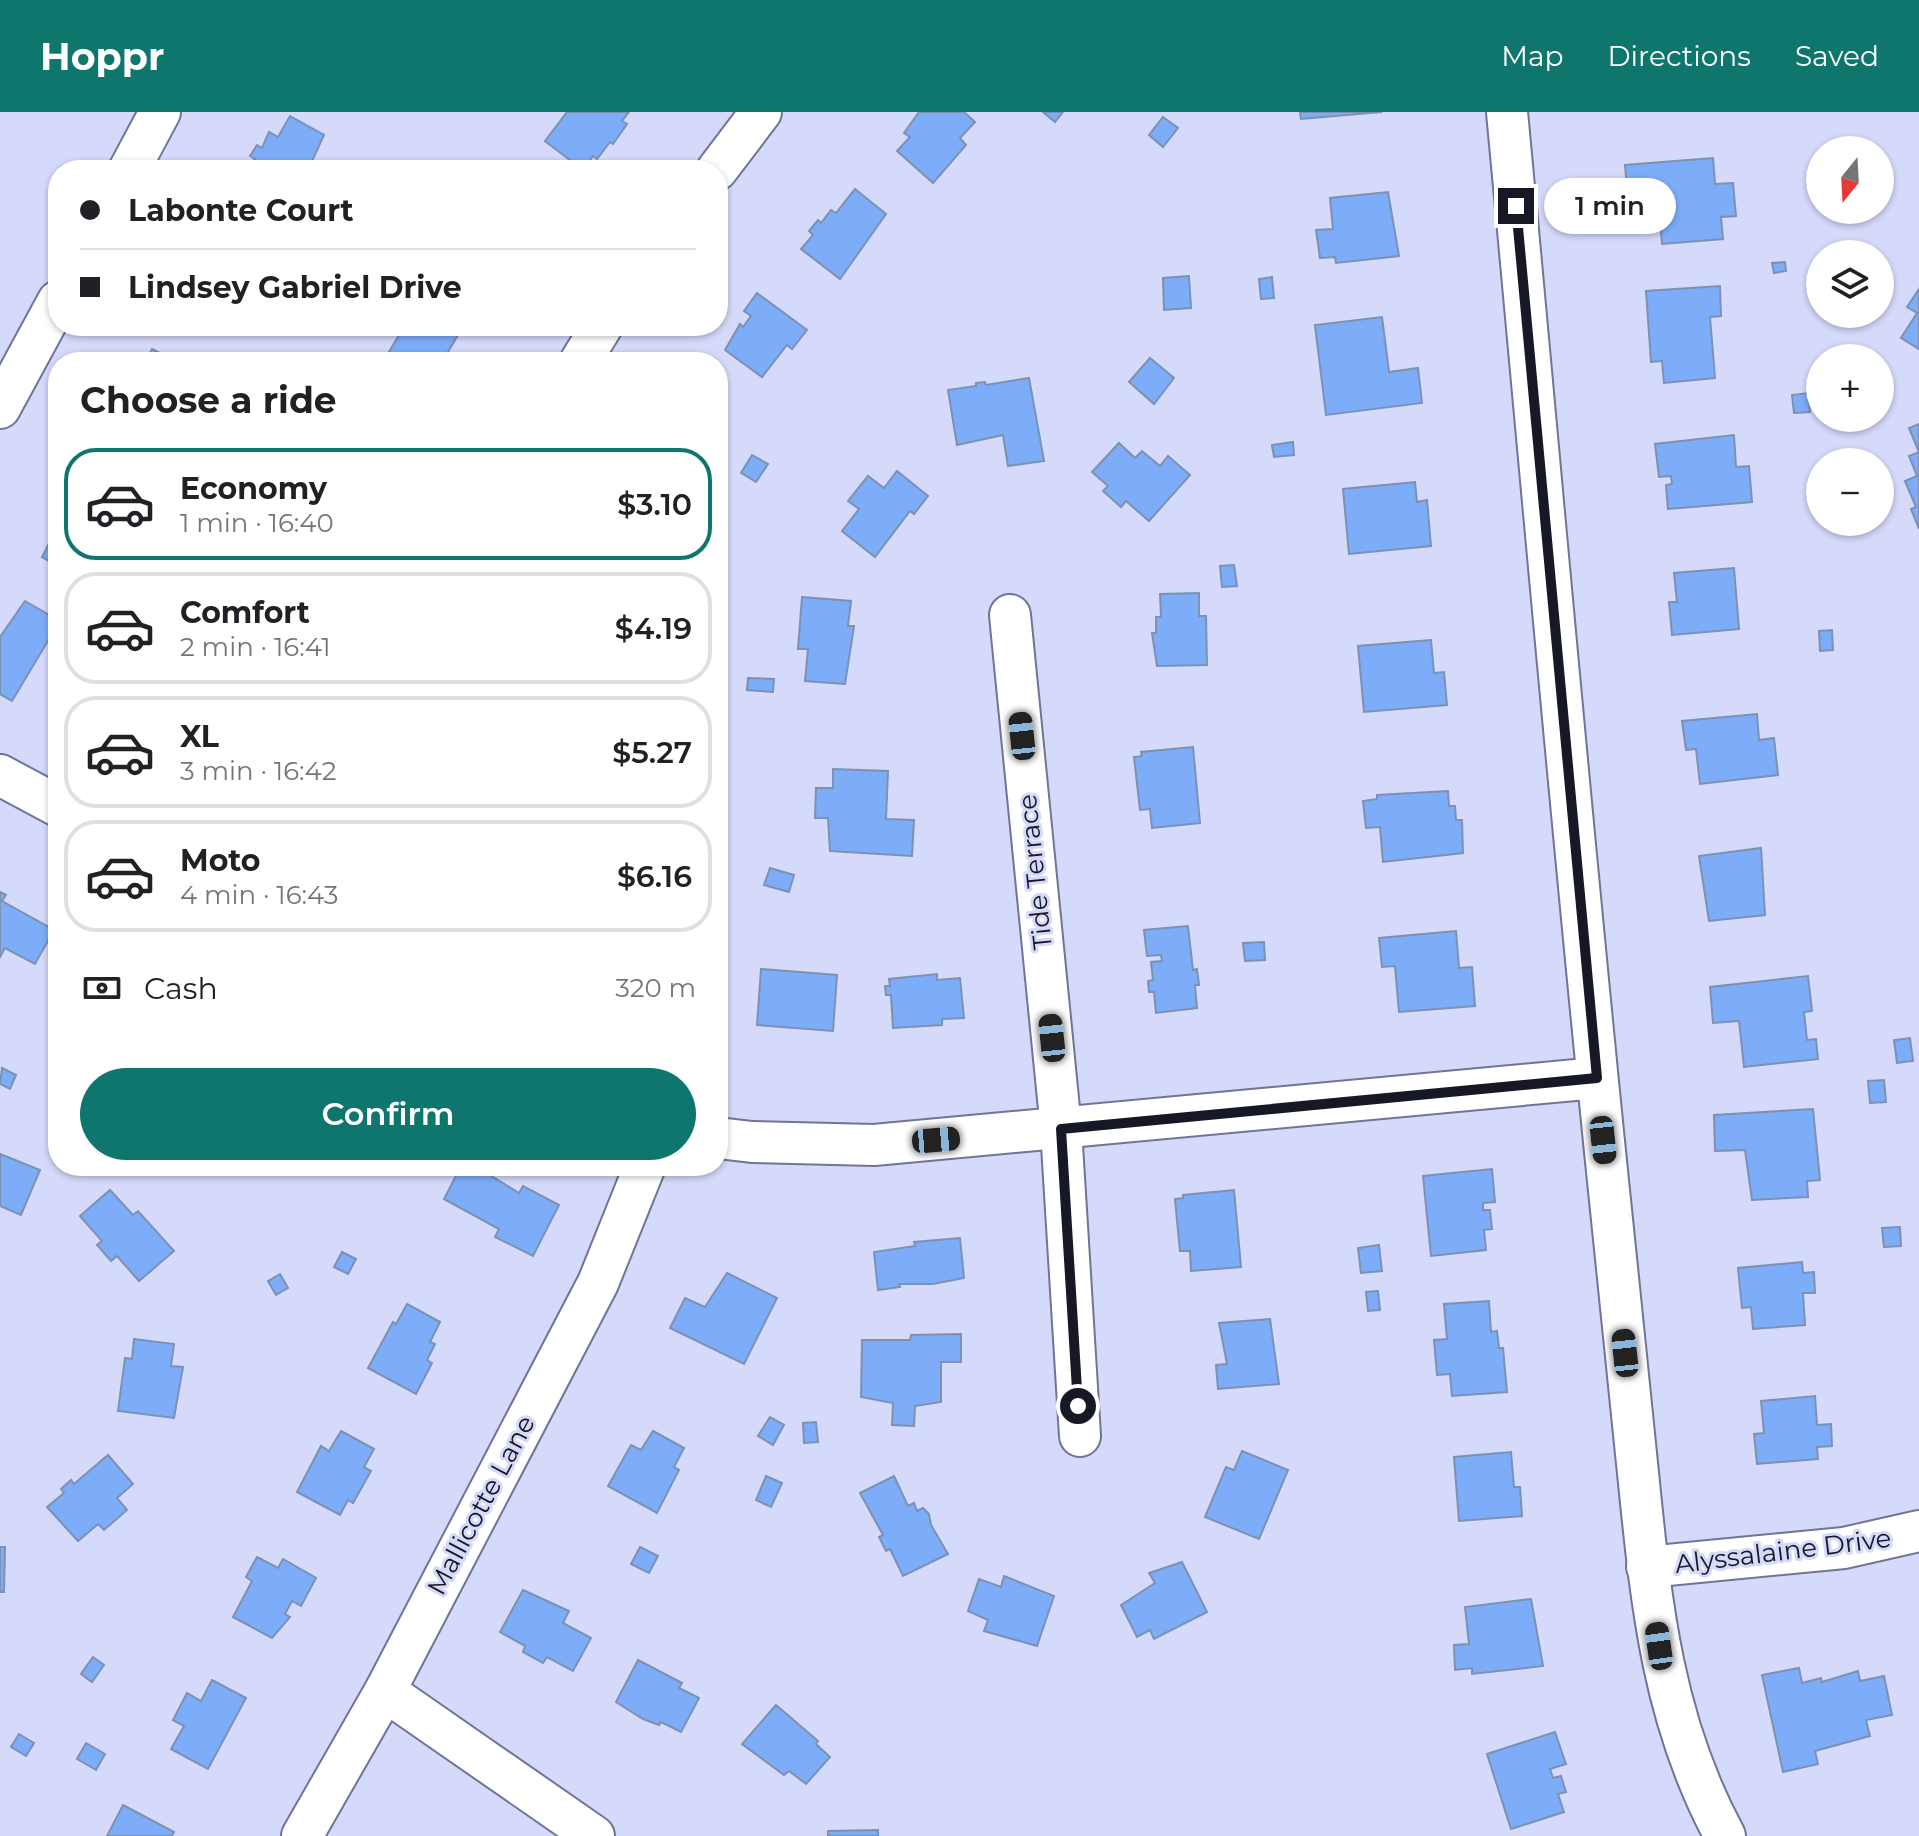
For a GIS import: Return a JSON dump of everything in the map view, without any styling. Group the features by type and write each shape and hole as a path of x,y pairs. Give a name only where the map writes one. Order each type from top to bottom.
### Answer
{"street":[{"path":"134,160 160,112"},
{"path":"725,160 761,112"},
{"path":"1507,112 1597,1078 1647,1567 1662,1672 1672,1710 1709,1807 1725,1836"},
{"path":"0,408 48,319"},
{"name":"Tide Terrace","path":"1010,615 1061,1129 1080,1436"},
{"path":"0,775 48,801"},
{"path":"728,1139 874,1145 1597,1078"},
{"name":"Mallicotte Lane","path":"302,1836 385,1691 598,1283 641,1176"},
{"name":"Alyssalaine Drive","path":"1647,1567 1844,1548 1919,1531"},
{"path":"385,1691 594,1836"}],"building":[{"path":"567,112 629,112 622,121 627,124 597,159 593,156 590,160 570,160 545,141"},
{"path":"919,112 964,112 975,122 960,138 966,145 933,183 897,151 910,137 904,133"},
{"path":"1043,112 1063,112 1055,122"},
{"path":"1300,112 1382,112 1301,119"},
{"path":"290,116 324,135 313,160 254,160 250,156 257,145 262,148 269,132 278,137"},
{"path":"1163,117 1178,128 1163,147 1149,135"},
{"path":"1713,158 1715,184 1733,183 1736,216 1721,217 1723,239 1662,244 1660,221 1653,222 1652,206 1660,203 1660,198 1628,200 1625,165"},
{"path":"855,189 886,214 840,279 801,249 813,235 809,231 818,220 821,223 831,210 836,213"},
{"path":"1388,192 1399,256 1336,263 1335,257 1320,258 1316,230 1333,229 1330,198"},
{"path":"1785,262 1786,271 1774,273 1772,263"},
{"path":"1189,276 1191,308 1164,310 1163,278"},
{"path":"1272,277 1274,298 1261,299 1259,279"},
{"path":"1720,286 1721,316 1710,317 1715,378 1664,383 1662,361 1651,362 1646,291"},
{"path":"1919,289 1919,349 1901,338 1917,313 1907,307"},
{"path":"757,293 807,330 792,349 787,345 762,377 725,350 740,324 743,327 751,316 744,311"},
{"path":"1382,317 1389,372 1418,368 1422,403 1326,415 1315,325"},
{"path":"398,336 457,336 448,352 389,352"},
{"path":"1150,358 1174,378 1154,404 1129,382"},
{"path":"1029,378 1044,461 1008,466 1003,435 957,445 948,390 976,386 976,383 985,382 986,385"},
{"path":"1806,393 1806,412 1794,413 1792,395"},
{"path":"1919,424 1919,452 1909,428"},
{"path":"1734,435 1736,467 1749,466 1752,502 1668,509 1666,485 1672,484 1671,476 1659,477 1655,444"},
{"path":"1293,442 1294,455 1274,457 1272,445"},
{"path":"1119,443 1135,458 1142,451 1160,466 1168,456 1190,475 1149,521 1126,501 1121,507 1103,491 1108,486 1092,472"},
{"path":"1919,452 1919,529 1911,509 1916,507 1905,481 1917,476 1909,456"},
{"path":"752,455 768,464 756,482 741,473"},
{"path":"897,471 928,496 914,514 910,511 875,557 842,531 859,509 848,501 868,476 884,488"},
{"path":"1415,482 1417,502 1427,500 1431,546 1349,554 1343,489"},
{"path":"48,545 48,560 42,557"},
{"path":"1234,565 1237,586 1222,587 1220,566"},
{"path":"1734,568 1739,629 1672,635 1669,602 1677,602 1674,573"},
{"path":"1199,593 1199,616 1206,616 1207,665 1157,666 1152,633 1156,633 1156,617 1161,617 1160,594"},
{"path":"802,597 851,601 848,626 854,626 845,684 805,681 808,649 798,649"},
{"path":"25,601 48,614 48,641 12,701 0,694 0,637"},
{"path":"1832,630 1833,650 1820,651 1819,631"},
{"path":"1431,640 1434,673 1444,672 1447,705 1364,712 1358,646"},
{"path":"748,678 774,679 773,692 747,690"},
{"path":"1757,714 1759,740 1774,738 1778,775 1700,784 1696,749 1686,750 1682,721"},
{"path":"1193,747 1200,823 1152,828 1150,809 1140,810 1134,757 1142,756 1141,752"},
{"path":"833,769 888,771 886,819 914,820 912,856 830,851 828,818 815,818 816,788 833,788"},
{"path":"1448,791 1449,806 1455,806 1456,820 1462,820 1463,853 1383,862 1380,827 1366,828 1363,801 1377,799 1377,795"},
{"path":"1761,848 1765,915 1709,921 1699,856"},
{"path":"770,868 794,875 789,892 764,885"},
{"path":"0,892 6,895 2,901 48,927 48,941 35,964 5,948 0,957"},
{"path":"1188,926 1193,970 1197,969 1199,985 1195,985 1197,1008 1156,1013 1154,992 1149,992 1148,981 1153,980 1151,962 1162,961 1161,955 1147,956 1144,930"},
{"path":"1456,931 1459,968 1472,967 1475,1006 1399,1012 1395,966 1382,967 1379,938"},
{"path":"1264,942 1265,960 1245,961 1243,943"},
{"path":"761,969 837,975 833,1031 757,1025"},
{"path":"937,974 937,980 960,978 964,1018 942,1019 942,1025 893,1028 891,995 886,995 885,986 890,986 889,979"},
{"path":"1808,976 1812,1011 1804,1012 1807,1040 1816,1039 1818,1059 1744,1067 1739,1021 1713,1023 1710,987"},
{"path":"1910,1038 1913,1061 1897,1063 1894,1040"},
{"path":"2,1068 16,1075 10,1089 0,1084"},
{"path":"1884,1080 1886,1102 1870,1103 1868,1081"},
{"path":"1813,1109 1820,1180 1807,1181 1808,1197 1752,1200 1745,1150 1715,1151 1714,1115"},
{"path":"0,1154 40,1170 21,1215 0,1206"},
{"path":"1492,1169 1495,1202 1483,1203 1483,1210 1490,1210 1492,1229 1484,1230 1486,1250 1431,1256 1423,1176"},
{"path":"456,1176 491,1176 519,1193 523,1186 559,1205 533,1256 495,1237 499,1229 444,1199"},
{"path":"110,1190 133,1215 138,1211 174,1251 139,1281 117,1256 111,1261 97,1245 102,1241 80,1216"},
{"path":"1234,1190 1241,1267 1191,1271 1190,1251 1180,1251 1175,1199 1183,1198 1183,1195"},
{"path":"1900,1227 1901,1246 1884,1247 1882,1228"},
{"path":"960,1238 964,1278 933,1284 899,1284 900,1287 878,1290 874,1252 915,1246 914,1242"},
{"path":"1379,1245 1382,1271 1361,1273 1358,1248"},
{"path":"342,1252 356,1259 348,1274 334,1267"},
{"path":"1802,1262 1803,1273 1814,1272 1815,1293 1803,1293 1805,1325 1753,1329 1751,1307 1742,1308 1738,1268"},
{"path":"727,1273 777,1298 744,1364 670,1328 685,1298 705,1307"},
{"path":"280,1274 288,1288 276,1295 268,1281"},
{"path":"1378,1291 1380,1310 1368,1311 1366,1292"},
{"path":"1489,1301 1491,1332 1497,1331 1499,1348 1503,1348 1507,1392 1452,1396 1450,1374 1437,1375 1434,1340 1447,1339 1444,1304"},
{"path":"407,1304 440,1322 430,1342 435,1344 427,1360 432,1363 416,1394 368,1368 393,1322 396,1324"},
{"path":"1270,1319 1279,1384 1218,1389 1216,1365 1227,1364 1219,1323"},
{"path":"961,1334 961,1362 941,1362 941,1402 915,1406 914,1426 892,1425 893,1403 861,1397 862,1340 910,1340 911,1335"},
{"path":"134,1339 174,1344 171,1366 183,1367 174,1418 118,1411 125,1358 132,1359"},
{"path":"1815,1396 1817,1425 1831,1424 1832,1446 1817,1447 1818,1459 1757,1464 1754,1434 1764,1433 1761,1401"},
{"path":"770,1417 784,1425 773,1445 758,1436"},
{"path":"816,1422 818,1442 804,1443 803,1423"},
{"path":"341,1431 374,1449 364,1467 371,1471 353,1503 348,1500 340,1515 297,1492 321,1446 329,1451"},
{"path":"653,1431 684,1448 674,1467 679,1470 657,1513 608,1486 631,1445 641,1450"},
{"path":"1242,1451 1288,1470 1259,1539 1205,1517 1226,1467 1234,1470"},
{"path":"1511,1452 1514,1487 1520,1487 1522,1516 1459,1521 1454,1457"},
{"path":"108,1455 133,1484 117,1498 127,1510 104,1530 98,1524 78,1541 47,1507 64,1493 61,1489 71,1480 74,1484"},
{"path":"766,1476 782,1483 771,1507 756,1500"},
{"path":"894,1476 908,1506 914,1503 917,1511 923,1508 929,1514 931,1525 948,1554 903,1576 890,1549 886,1551 879,1537 883,1535 860,1493"},
{"path":"0,1547 5,1547 4,1592 0,1592"},
{"path":"640,1547 658,1556 649,1573 631,1564"},
{"path":"257,1557 278,1568 283,1559 316,1578 301,1606 292,1601 285,1614 290,1617 272,1638 233,1617 252,1581 246,1577"},
{"path":"1182,1562 1207,1612 1154,1639 1150,1630 1137,1637 1121,1605 1155,1583 1149,1573"},
{"path":"1004,1576 1054,1596 1037,1646 984,1631 988,1620 968,1611 979,1579 1001,1587"},
{"path":"523,1590 569,1611 563,1623 591,1638 573,1671 547,1657 543,1663 523,1652 525,1646 500,1632"},
{"path":"1531,1599 1543,1666 1472,1674 1472,1668 1455,1670 1454,1645 1469,1644 1465,1607"},
{"path":"93,1657 104,1665 92,1682 81,1674"},
{"path":"638,1660 682,1683 679,1688 699,1698 681,1732 661,1722 659,1725 643,1719 616,1702"},
{"path":"1799,1668 1802,1683 1821,1678 1822,1682 1858,1671 1860,1681 1884,1676 1892,1715 1866,1720 1870,1736 1815,1751 1818,1764 1783,1772 1762,1675"},
{"path":"212,1680 246,1698 208,1769 171,1749 184,1726 173,1720 187,1693 201,1701"},
{"path":"776,1705 818,1741 816,1744 830,1757 806,1784 789,1771 784,1775 742,1744"},
{"path":"1555,1732 1566,1764 1550,1769 1553,1778 1561,1776 1566,1792 1558,1794 1564,1812 1511,1829 1487,1754"},
{"path":"19,1734 34,1743 26,1756 11,1747"},
{"path":"86,1743 105,1754 96,1770 77,1759"},
{"path":"123,1805 174,1832 172,1836 107,1836"},
{"path":"878,1830 878,1836 828,1836 828,1831"}],"route":[{"path":"1078,1406 1061,1129 1597,1078 1516,206"}]}
